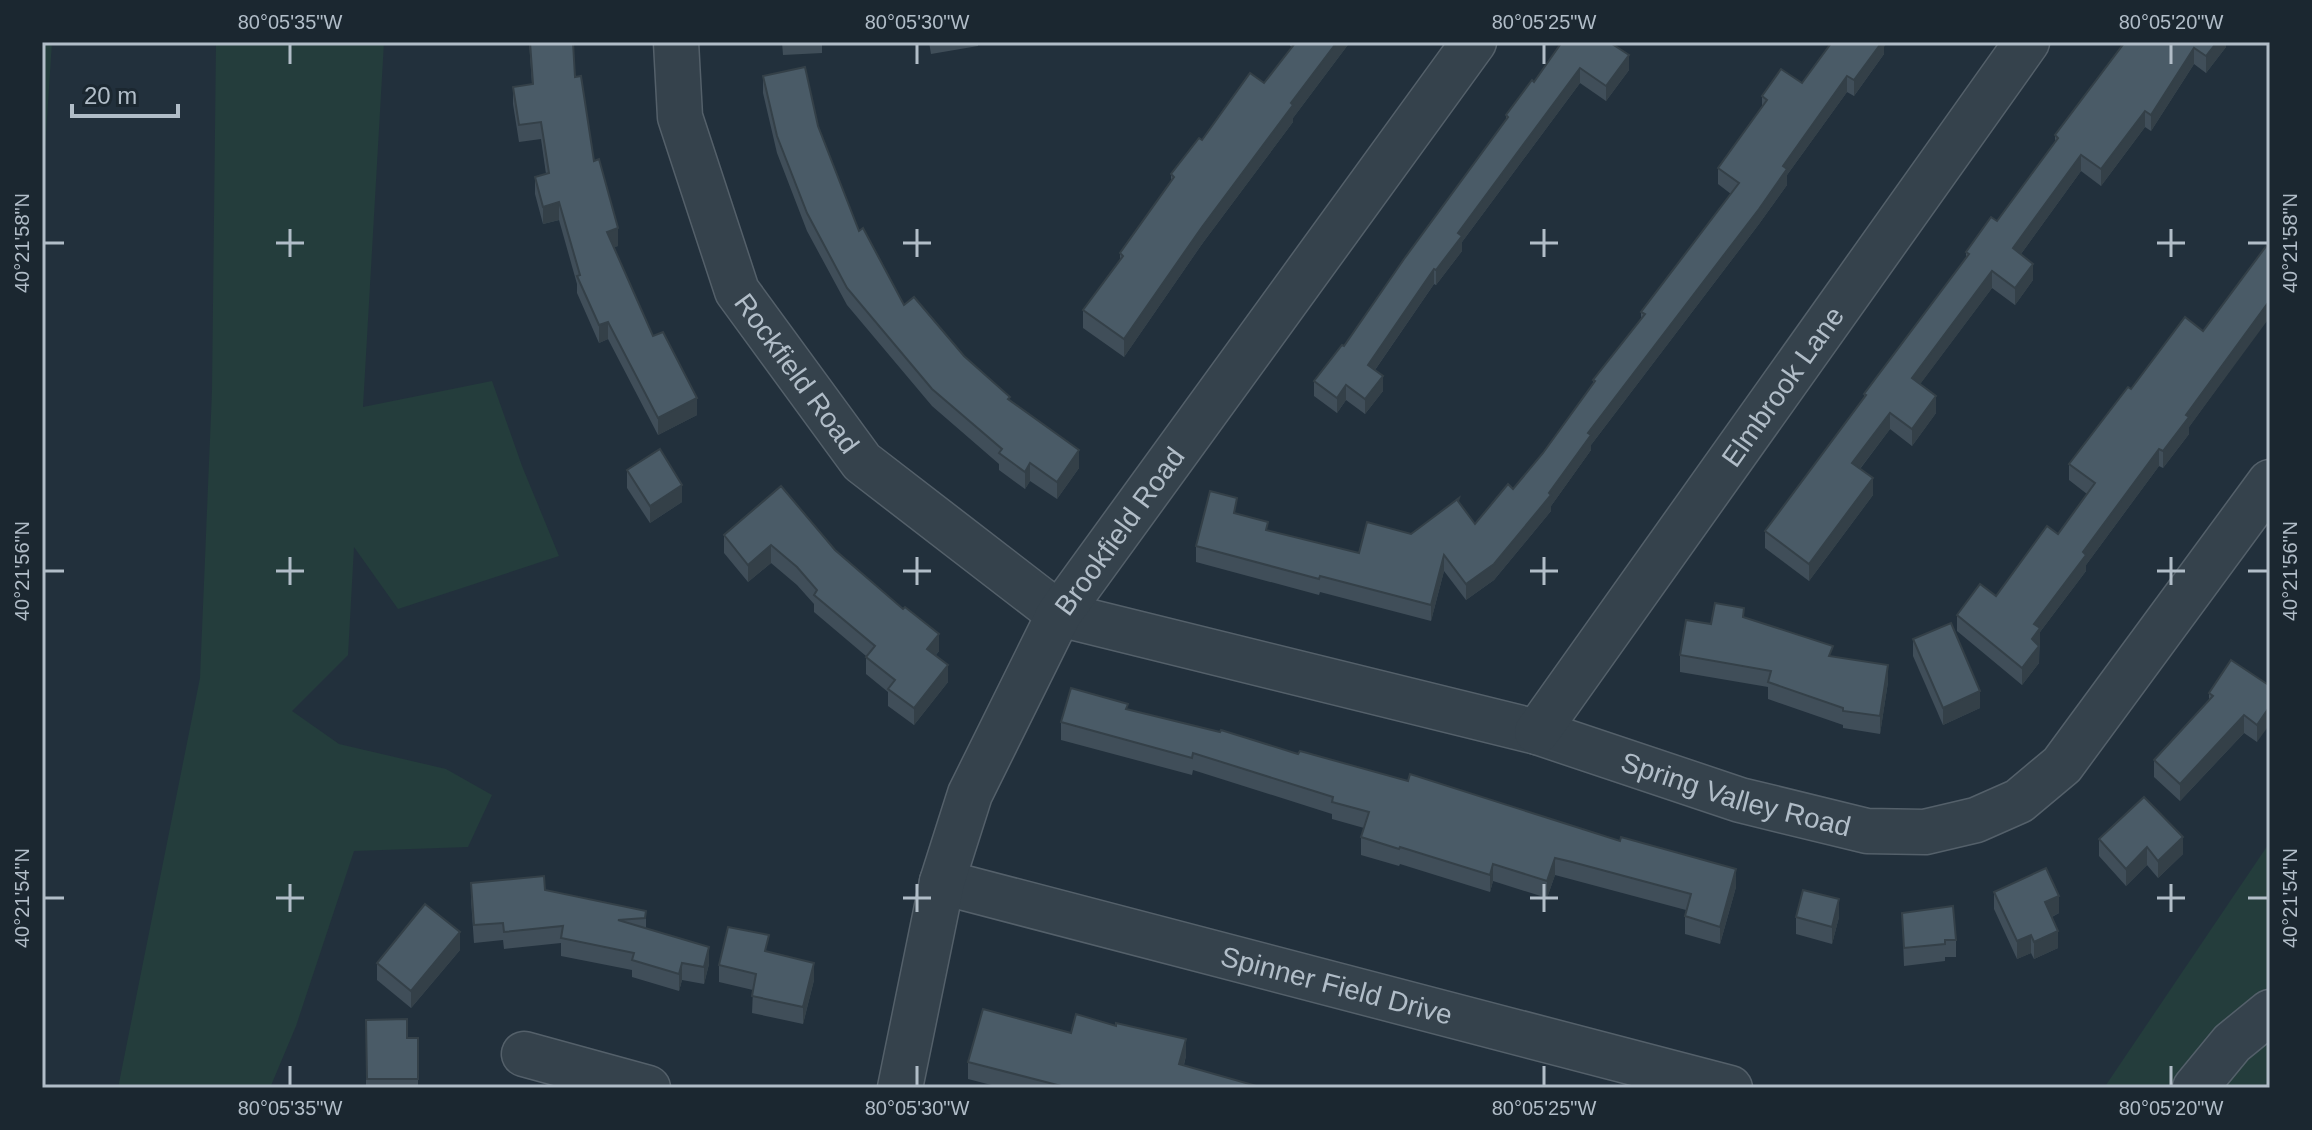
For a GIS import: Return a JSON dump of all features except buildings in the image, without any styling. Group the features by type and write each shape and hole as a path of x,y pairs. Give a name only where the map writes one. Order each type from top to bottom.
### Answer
{"street":[{"name":"Rockfield Road","path":"676,42 680,117 737,291 862,462 1059,614"},
{"name":"Brookfield Road","path":"900,1088 942,882 970,794 1059,614 1474,42"},
{"name":"Elmbrook Lane","path":"1537,732 2027,42"},
{"name":"Spring Valley Road","path":"1059,614 1537,732 1740,800 1867,831 1925,832 1976,820 2019,801 2062,765 2270,482"},
{"name":"Spinner Field Drive","path":"942,882 1730,1088"},
{"path":"2195,1088 2232,1043 2270,1012"},
{"path":"524,1054 648,1088"}],"green space":[{"path":"42,42 52,42 42,195"},
{"path":"216,42 384,42 363,407 492,381 559,556 398,609 354,547 348,655 292,711 339,744 446,769 492,795 468,847 354,851 296,1026 270,1088 118,1088 200,678 212,391"},
{"path":"2270,842 2270,1088 2104,1088"}]}
